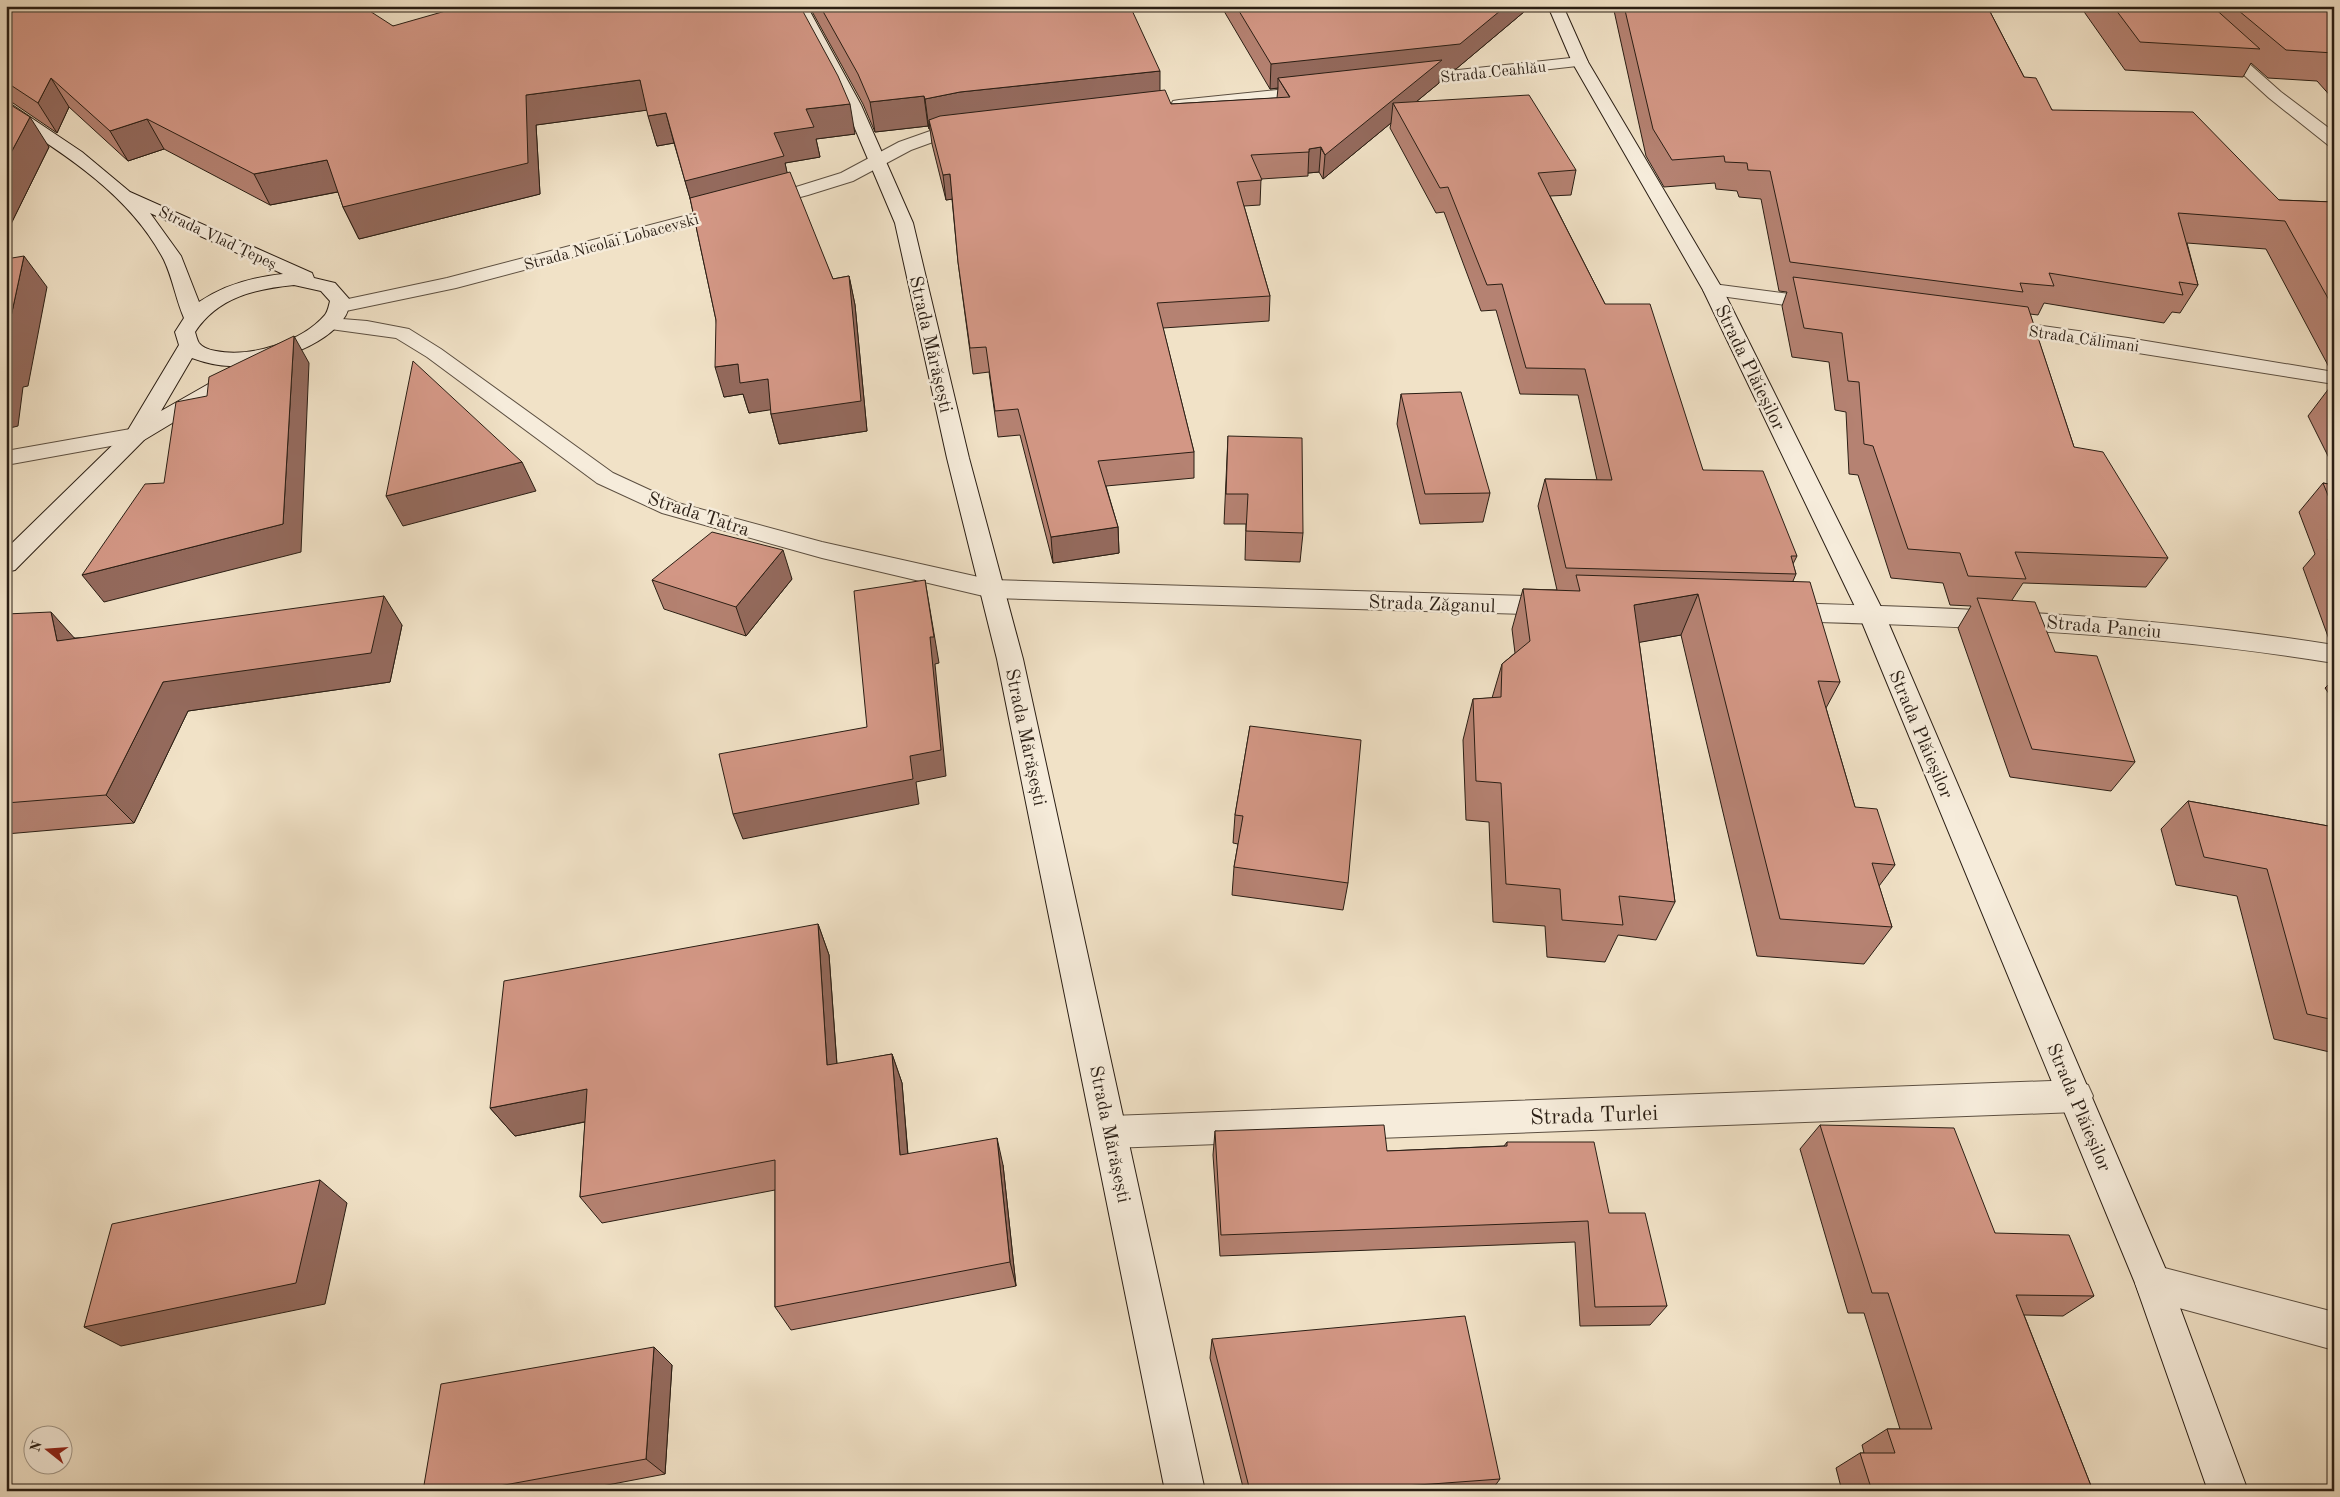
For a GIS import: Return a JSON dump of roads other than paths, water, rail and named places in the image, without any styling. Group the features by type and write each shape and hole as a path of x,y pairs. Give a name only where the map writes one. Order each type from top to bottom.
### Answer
{"street":[{"name":"Strada Mărășești","path":"800,6 853,105 876,163 904,223 958,458 1010,659 1185,1491"},
{"name":"Strada Plăieșilor","path":"1555,6 1580,62 1713,290 1872,614 2153,1283 2228,1491"},
{"path":"2175,6 2275,95 2334,140"},
{"name":"Strada Ceahlău","path":"1382,83 1580,62"},
{"path":"1164,107 1332,89"},
{"name":"Strada Vlad Țepeș","path":"6,109 60,144 122,192 155,230 172,256 183,282 193,317"},
{"path":"876,163 905,146 939,134 981,126"},
{"name":"Strada Nicolai Lobacevski","path":"336,315 802,192 847,177 876,163"},
{"name":"Strada Vlad Țepeș","path":"122,192 331,288 340,299 336,315"},
{"path":"273,354 246,359 221,359 201,354 189,346 185,332 193,317 207,306 226,295 248,286 294,279 314,281"},
{"path":"1713,290 1839,306"},
{"path":"6,564 136,435 273,354 309,339 336,315"},
{"name":"Strada Tatra","path":"336,315 367,327 402,333 434,353 606,478 670,508 822,550 992,589"},
{"name":"Strada Călimani","path":"1984,324 2128,344 2334,378"},
{"path":"6,458 136,435 189,346"},
{"name":"Strada Zăganul","path":"992,589 1573,606"},
{"path":"1762,612 1872,614"},
{"name":"Strada Panciu","path":"1872,614 2086,623 2214,636 2334,654"},
{"name":"Strada Turlei","path":"1111,1132 2076,1096"},
{"path":"2153,1283 2334,1331"}]}
